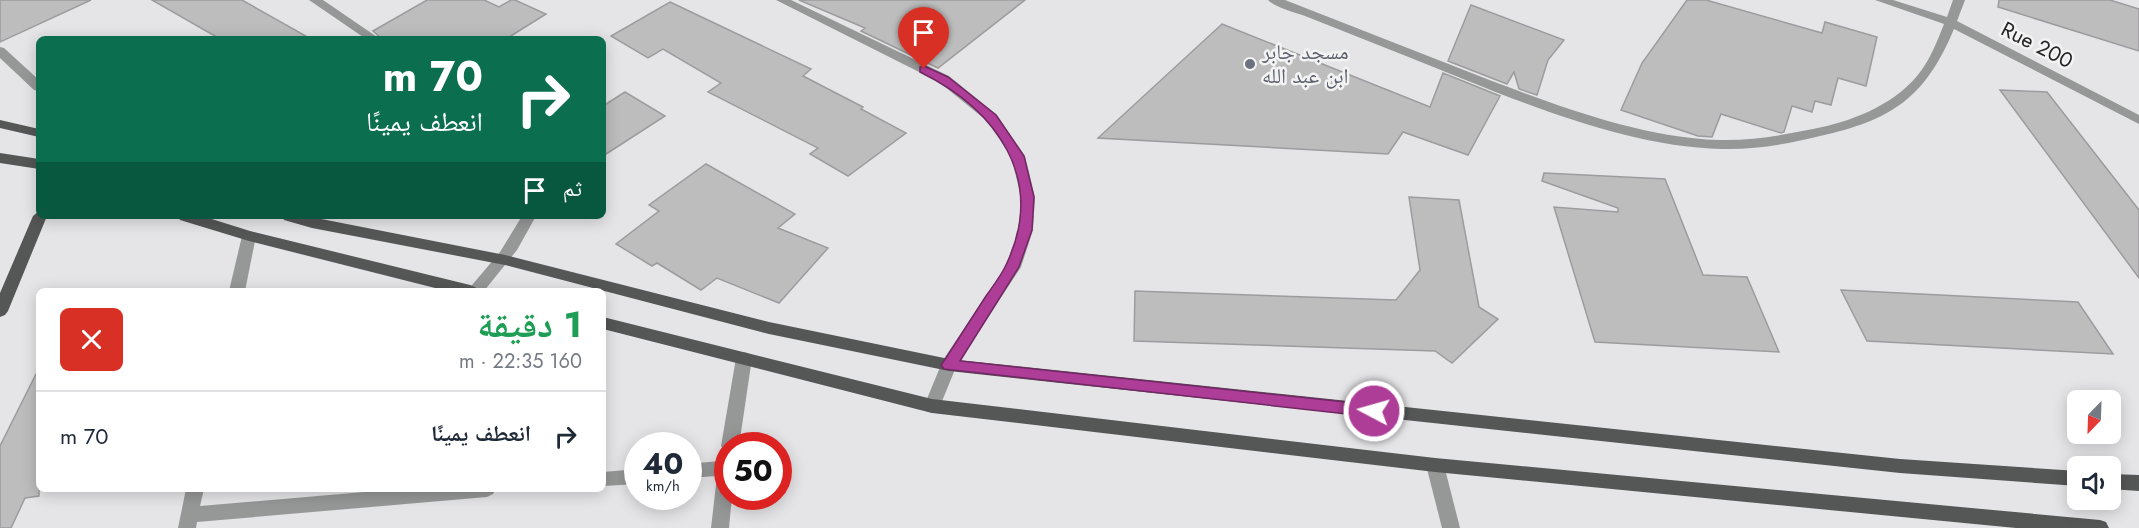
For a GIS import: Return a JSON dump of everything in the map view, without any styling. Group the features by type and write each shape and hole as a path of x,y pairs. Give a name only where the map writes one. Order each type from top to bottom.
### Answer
{"main road":[{"path":"0,124 36,132"},
{"path":"0,158 36,164"},
{"path":"0,311 39,219"},
{"path":"195,219 249,236 458,288"},
{"path":"299,219 505,260 769,328 949,365 1900,466 2067,478"},
{"path":"606,324 932,405 1435,465 2100,528"},
{"path":"2121,482 2139,483"}],"street":[{"path":"315,0 369,36"},
{"path":"782,0 944,80 992,118 1018,156 1028,197 1026,230 1012,267 949,365 932,405"},
{"path":"1274,0 1518,95 1587,118 1651,134 1709,144 1778,141 1840,128 1887,108 1921,80 1952,23 1959,0"},
{"name":"Rue 200","path":"1881,0 1952,23 2139,120"},
{"path":"0,51 36,84"},
{"path":"478,288 505,260 528,219"},
{"path":"238,288 249,236"},
{"path":"732,432 744,358"},
{"path":"1435,465 1451,528"},
{"path":"606,479 624,477"},
{"path":"194,492 188,522 460,492"},
{"path":"720,528 722,510"}],"building":[{"path":"0,0 91,0 0,42"},
{"path":"152,0 242,0 306,36 215,36"},
{"path":"427,0 484,0 499,7 515,0 546,14 511,36 379,36 373,31"},
{"path":"799,0 1025,0 938,68 861,31 865,28"},
{"path":"1687,0 1706,0 1822,33 1825,22 1877,37 1866,86 1838,78 1831,105 1815,101 1812,112 1792,106 1784,132 1781,133 1721,114 1712,137 1698,136 1621,110 1642,63"},
{"path":"1999,0 2110,0 2139,9 2139,51 1998,7"},
{"path":"670,2 811,69 803,76 863,107 861,109 906,133 848,176 810,154 818,148 708,92 721,83 663,49 648,58 611,36"},
{"path":"1471,5 1564,40 1548,60 1537,95 1519,89 1514,72 1507,84 1448,61"},
{"name":"مسجد جابر ابن عبد الله","path":"1222,24 1430,107 1443,73 1500,96 1468,155 1403,132 1388,154 1098,138"},
{"path":"2000,90 2047,92 2139,210 2139,278"},
{"path":"625,92 665,116 606,154 606,104"},
{"path":"706,164 795,214 778,228 828,248 779,303 717,278 701,290 657,263 652,266 616,244 659,211 649,205"},
{"path":"1544,173 1665,179 1703,275 1747,277 1779,352 1595,342 1554,207 1618,212 1618,208 1542,181"},
{"path":"1409,197 1459,200 1479,307 1498,319 1452,363 1435,351 1134,341 1135,291 1396,300 1420,270"},
{"path":"1841,290 2078,302 2113,354 1867,341"},
{"path":"36,374 36,492 39,492 39,496 25,498 11,528 0,528 0,446"}],"place":[{"name":"مسجد جابر ابن عبد الله","path":"1250,64"}],"route":[{"path":"924,69 944,80 992,118 1018,156 1028,197 1026,230 1012,267 949,365 1374,411"}]}
